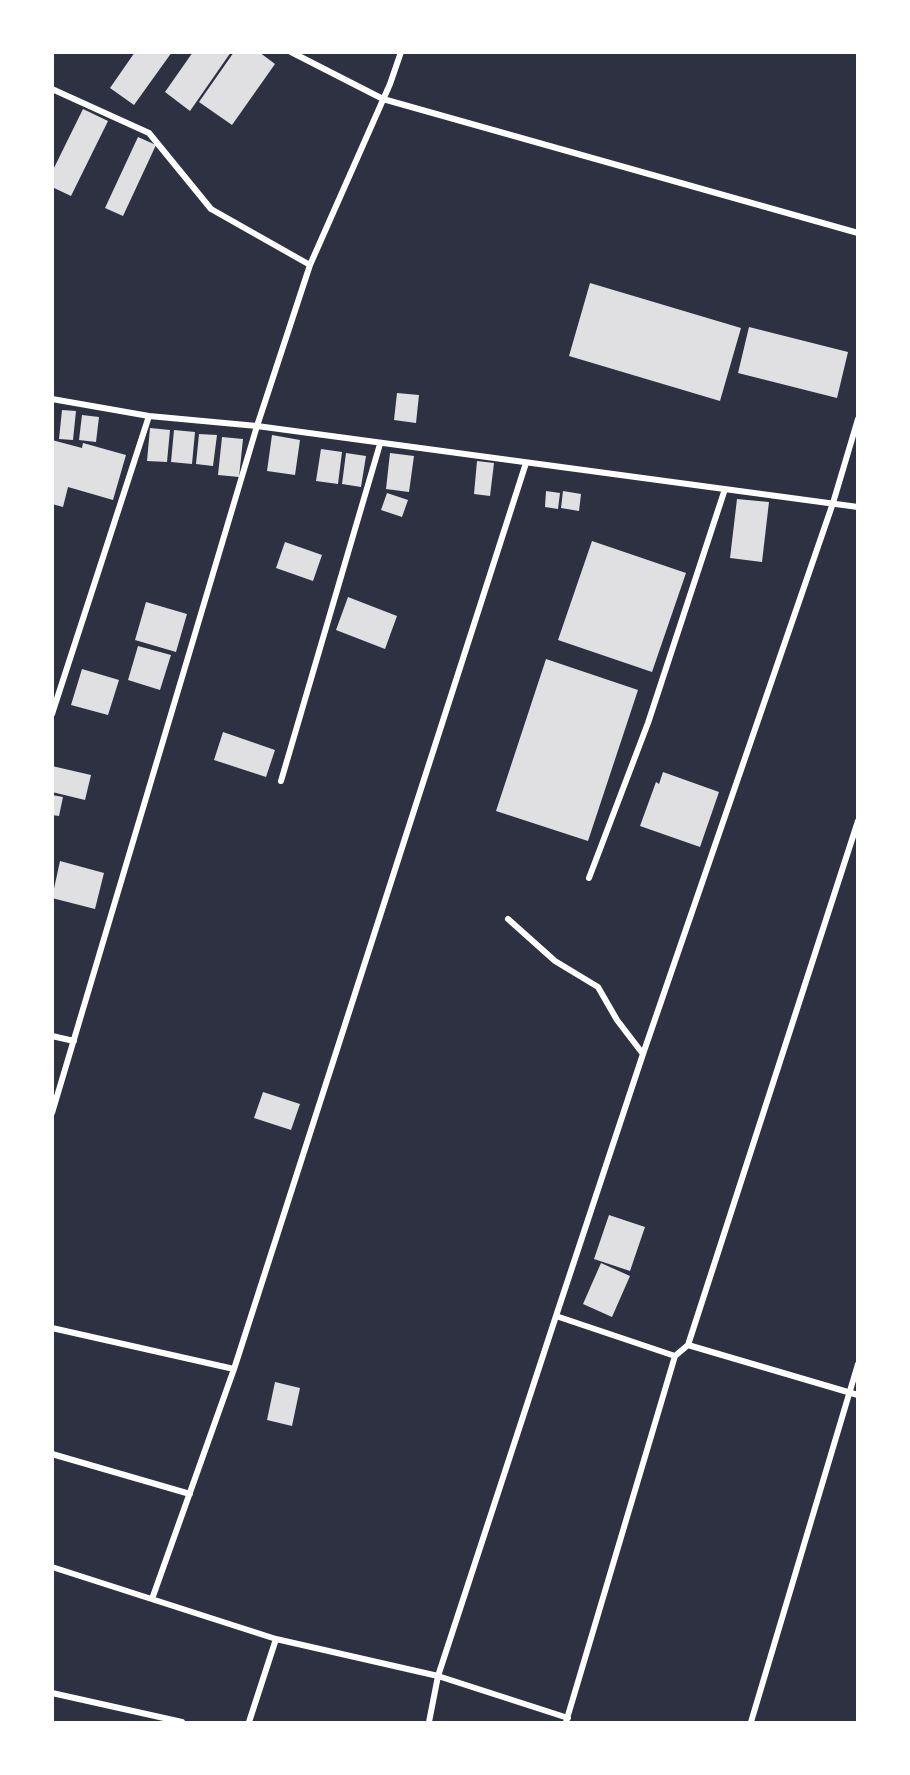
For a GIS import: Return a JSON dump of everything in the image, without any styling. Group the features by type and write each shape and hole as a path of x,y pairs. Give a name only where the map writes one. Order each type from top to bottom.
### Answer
{"street":[{"path":"291,52 383,99 858,233"},
{"path":"52,1113 257,426 310,265 383,99 401,52"},
{"path":"52,89 148,133 212,209 310,265"},
{"path":"52,399 149,416 257,426 858,507"},
{"path":"52,714 149,416"},
{"path":"429,1722 438,1676 556,1316 643,1054 833,503 858,419"},
{"path":"281,781 380,444"},
{"path":"152,1599 234,1369 526,463"},
{"path":"589,878 648,723 725,489"},
{"path":"52,1567 276,1639 438,1676 567,1720 675,1356 688,1345 858,821"},
{"path":"508,919 555,961 598,987 617,1020 643,1054"},
{"path":"52,1036 74,1041"},
{"path":"556,1316 675,1356"},
{"path":"52,1328 234,1369"},
{"path":"688,1345 858,1395"},
{"path":"751,1722 858,1364"},
{"path":"52,1454 190,1494"},
{"path":"249,1722 276,1639"},
{"path":"52,1693 182,1722"}],"building":[{"path":"135,52 172,52 134,105 110,88"},
{"path":"193,52 231,52 190,111 165,92"},
{"path":"234,52 259,52 275,64 232,125 199,102"},
{"path":"83,109 108,121 71,196 52,187 52,172"},
{"path":"138,137 156,145 123,216 105,208"},
{"path":"590,283 741,328 720,401 569,356"},
{"path":"749,327 848,352 837,398 738,373"},
{"path":"397,393 419,395 416,423 394,420"},
{"path":"62,410 76,411 73,440 59,439"},
{"path":"82,415 99,417 96,442 79,440"},
{"path":"150,428 170,430 167,462 147,461"},
{"path":"174,430 195,432 192,464 171,462"},
{"path":"199,434 217,435 213,466 196,464"},
{"path":"272,435 300,440 295,475 267,471"},
{"path":"222,437 243,439 239,477 218,475"},
{"path":"52,440 82,448 83,443 126,455 113,500 68,487 63,507 52,504"},
{"path":"321,449 342,452 338,484 316,481"},
{"path":"346,453 366,456 361,487 342,484"},
{"path":"390,453 414,456 409,492 386,489"},
{"path":"477,461 494,463 490,496 474,494"},
{"path":"546,491 560,493 558,509 545,507"},
{"path":"563,491 581,494 579,511 561,508"},
{"path":"387,493 408,500 402,517 381,510"},
{"path":"737,499 769,502 762,562 730,558"},
{"path":"592,541 686,573 652,672 558,640"},
{"path":"285,542 322,555 313,581 276,568"},
{"path":"348,597 397,616 385,649 336,630"},
{"path":"146,602 187,614 176,652 135,640"},
{"path":"138,646 171,655 160,690 128,680"},
{"path":"546,659 638,690 588,841 496,811"},
{"path":"82,669 119,680 108,715 71,705"},
{"path":"223,732 275,750 266,777 214,760"},
{"path":"52,766 91,775 85,800 52,792"},
{"path":"663,772 719,792 700,847 640,826 656,782 659,784"},
{"path":"52,795 63,797 59,816 52,815"},
{"path":"60,861 104,873 95,909 52,898"},
{"path":"263,1092 300,1104 291,1130 254,1118"},
{"path":"609,1215 645,1227 630,1271 594,1259"},
{"path":"601,1263 630,1276 612,1317 583,1304"},
{"path":"275,1382 300,1388 292,1426 267,1420"}]}
